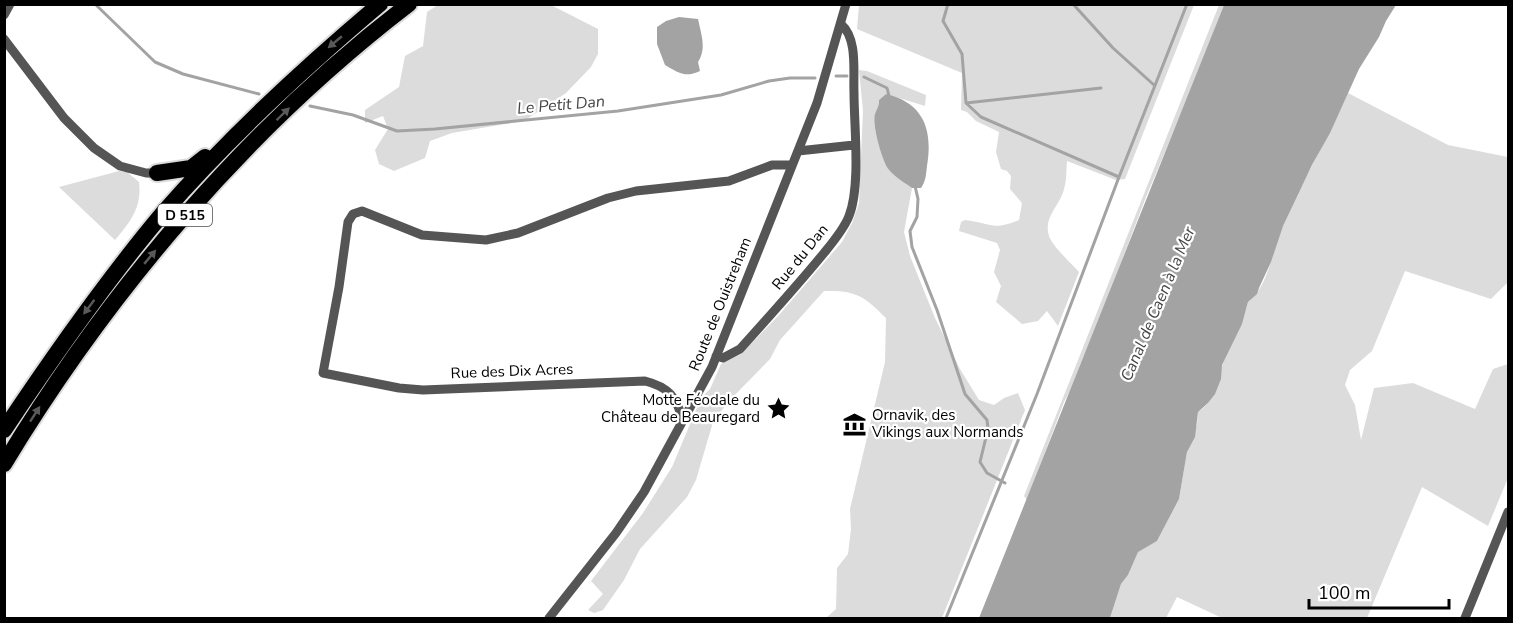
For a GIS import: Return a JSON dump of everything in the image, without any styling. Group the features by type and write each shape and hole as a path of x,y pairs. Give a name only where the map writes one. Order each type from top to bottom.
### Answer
{"highway":[{"name":"D 515","path":"4,430 51,358 165,212 220,152 298,75 380,4"},
{"name":"D 515","path":"4,464 85,341 139,270 174,229 253,143 303,94 409,4"},
{"path":"157,174 191,168 207,155 220,152"},
{"path":"157,174 167,179 171,186 165,212"}],"street":[{"path":"4,15 10,4"},
{"name":"Route de Ouistreham","path":"549,618 623,523 644,492 716,356 817,103 846,4"},
{"name":"Rue du Dan","path":"716,356 723,358 740,349 818,260 850,215 854,188 851,42 850,34 841,24"},
{"path":"4,39 64,118 94,148 120,166 157,174"},
{"path":"798,151 854,145"},
{"name":"Rue des Dix Acres","path":"683,420 679,406 670,393 659,385 645,381 423,390 399,388 323,373 348,222 353,214 362,212 422,235 486,240 518,233 589,204 627,194 729,181 772,165 792,165"},
{"path":"1465,618 1509,512"}],"shaded area":[{"path":"438,5 551,5 598,29 598,54 591,67 566,93 524,121 452,133 430,141 425,158 394,171 379,164 375,150 388,129 383,116 365,123 365,110 399,87 405,56 423,46 427,12"},
{"path":"859,5 1194,5 1125,179 1116,180 1067,161 1064,189 1050,217 1048,229 1054,245 1079,272 1058,326 1047,311 1038,321 1022,324 996,302 1001,286 994,272 1000,250 997,243 959,231 961,222 965,220 997,226 1019,220 1022,203 1010,189 1011,176 1007,171 1001,169 996,152 999,132 976,121 967,112 961,110 962,73 857,29"},
{"path":"1219,5 1224,5 1146,197 1090,344 1064,402 1027,500 1024,496"},
{"path":"859,70 867,71 926,95 925,106 886,94 879,100 875,115 877,133 889,170 912,188 904,232 910,256 935,318 960,369 979,400 994,405 1018,393 1025,410 942,618 826,618 836,609 837,568 848,554 851,529 850,509 885,362 886,318 872,304 859,296 835,291 824,291 780,340 770,359 728,402 713,422 696,480 687,497 640,549 624,580 603,610 594,613 588,610 603,594 591,581 643,513 672,467 701,398 710,389 721,364 741,354 779,315 842,242 852,223 859,203 863,111"},
{"path":"1348,93 1448,145 1508,157 1508,282 1491,299 1405,271 1372,351 1350,370 1345,385 1355,405 1361,440 1374,388 1413,383 1475,409 1493,369 1508,364 1508,478 1488,526 1422,487 1367,618 1222,618 1177,597 1166,618 1110,618 1121,584 1128,575 1138,551 1157,541 1179,499 1187,452 1197,424 1198,412 1214,394 1222,365 1248,302 1261,287 1282,227"},
{"path":"119,171 127,172 139,182 139,199 134,213 115,240 59,187"}],"water":[{"name":"Canal de Caen à la Mer","path":"1224,5 1396,5 1359,69 1283,226 1257,294 1248,302 1242,324 1222,365 1221,379 1215,394 1198,412 1195,437 1187,452 1179,499 1157,541 1138,552 1128,575 1121,584 1110,618 979,618"},
{"path":"679,17 698,19 703,46 698,62 700,71 695,73 682,74 665,65 657,44 657,27"},
{"path":"886,94 899,98 917,111 927,130 929,153 926,177 921,188 912,188 897,177 889,170 883,159 874,119 879,100"}],"waterway":[{"name":"Le Petit Dan","path":"95,4 155,62 183,74 259,94"},
{"path":"948,4 943,21 962,54 966,103 981,117 1119,177"},
{"path":"1073,4 1113,48 1154,85"},
{"path":"946,618 1037,394 1187,4"},
{"name":"Le Petit Dan","path":"836,76 847,76"},
{"name":"Le Petit Dan","path":"864,77 887,88 889,96"},
{"name":"Le Petit Dan","path":"310,106 353,115 397,131 435,129 618,111 721,95 769,81 815,78"},
{"path":"966,103 1101,88"},
{"name":"Le Petit Dan","path":"915,186 918,199 917,217 910,231 912,247 937,310 965,394 987,420 988,429 980,462 987,473 1005,483"}],"place":[{"name":"Motte Féodale du Château de Beauregard","path":"778,409"},
{"name":"Ornavik, des Vikings aux Normands","path":"854,424"}]}
